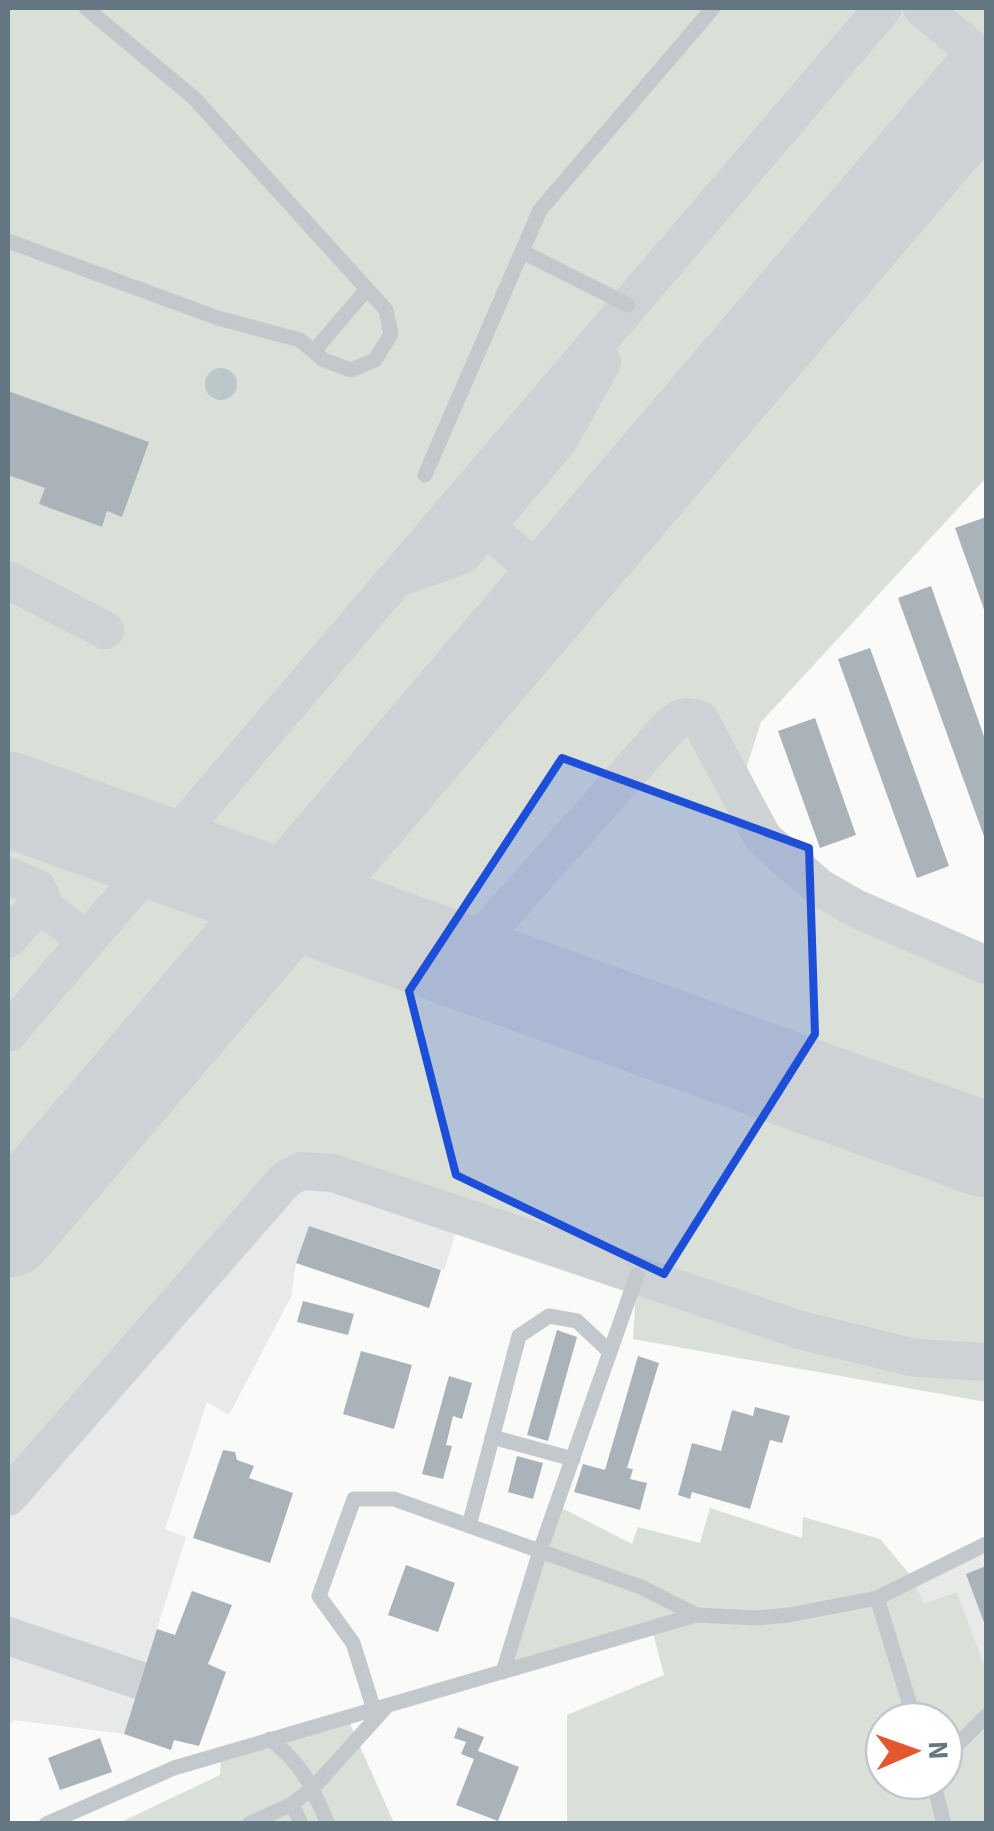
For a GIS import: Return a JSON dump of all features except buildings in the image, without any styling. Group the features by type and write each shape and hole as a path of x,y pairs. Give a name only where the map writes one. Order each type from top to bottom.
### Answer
{"street":[{"path":"8,241 218,318 300,340 324,360 352,370 375,360 391,334 386,310 194,98 86,8"},
{"path":"425,475 540,210 713,8"},
{"path":"523,252 628,305"},
{"path":"314,351 367,289"},
{"path":"502,1672 637,1275"},
{"path":"469,1526 519,1336 549,1316 576,1322 610,1352"},
{"path":"492,1438 572,1458"},
{"path":"381,1708 353,1643 319,1596 354,1499 394,1499 641,1587 696,1615"},
{"path":"46,1824 174,1768 696,1615 790,1615 877,1598 986,1544"},
{"path":"877,1598 909,1701"},
{"path":"249,1824 292,1804 314,1787 381,1708"},
{"path":"964,1738 986,1716"},
{"path":"270,1739 297,1762 314,1787 328,1824"},
{"path":"292,1804 301,1824"}],"highlighted area":[{"path":"562,758 809,848 815,1034 664,1274 456,1175 409,991"}],"shaded area":[{"path":"8,8 986,8 986,478 761,722 743,778 763,838 820,888 855,908 986,965 986,1402 633,1339 637,1275 465,1205 306,1155 282,1164 8,1479"},
{"path":"221,368 232,373 237,384 232,395 221,400 210,395 205,384 210,373"},
{"path":"306,1155 465,1205 444,1270 309,1226 296,1263 291,1297 229,1415 207,1402 165,1529 186,1537 124,1734 14,1720 8,1727 8,1479 282,1164"},
{"path":"554,1504 632,1544 638,1527 700,1543 710,1508 802,1538 803,1517 880,1539 912,1577 924,1603 957,1592 986,1670 986,1823 567,1823 567,1715 664,1675 653,1633 506,1671"},
{"path":"986,1544 986,1670 957,1592 924,1603 912,1577"},
{"path":"347,1717 394,1823 117,1824 220,1775 221,1756"}],"taxiway":[{"path":"8,1033 883,8"},
{"path":"922,8 986,61"},
{"path":"400,577 462,555 559,440 602,362"},
{"path":"469,512 556,588"},
{"path":"8,580 105,630"},
{"path":"460,962 669,727 687,717 700,720 763,838 820,888 855,908 986,965"},
{"path":"8,876 37,888 46,909"},
{"path":"8,939 41,906 78,933 81,947"},
{"path":"8,1497 286,1179 301,1171 333,1173 800,1330 916,1358 986,1362"},
{"path":"8,1636 141,1681"}],"runway":[{"path":"8,1230 986,83"},
{"path":"8,799 986,1150"}]}
